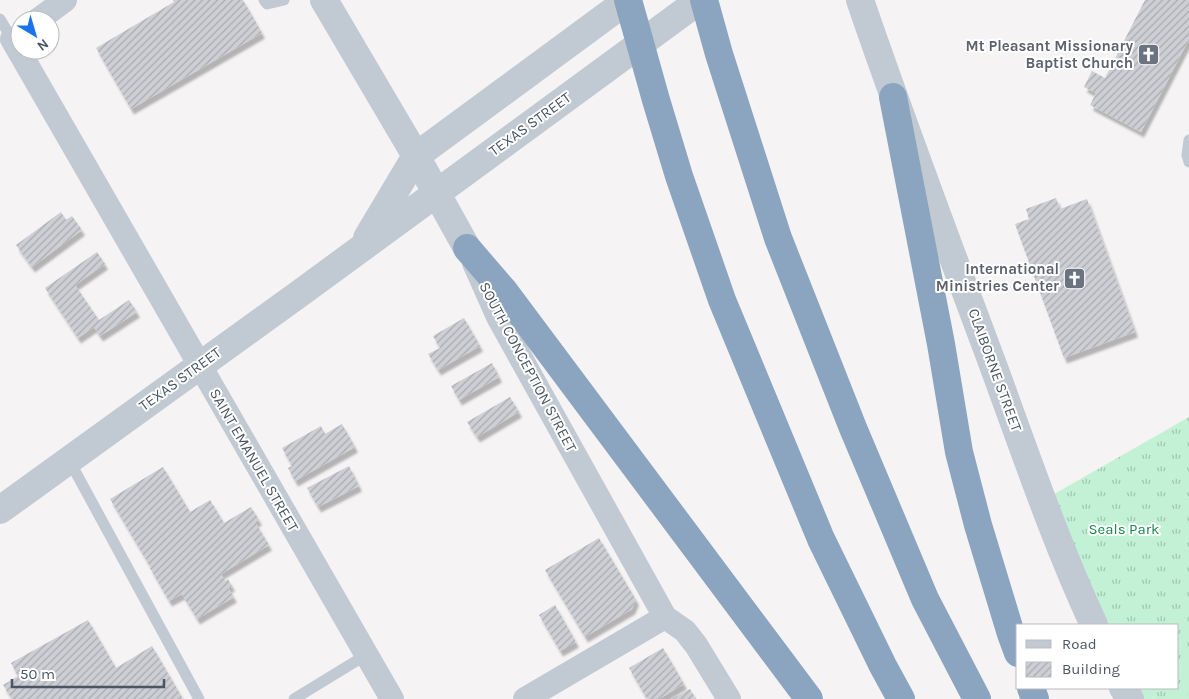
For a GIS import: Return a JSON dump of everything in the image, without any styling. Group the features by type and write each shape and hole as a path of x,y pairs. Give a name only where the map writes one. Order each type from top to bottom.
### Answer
{"highway":[{"path":"628,0 679,176 722,300 821,540 882,666 901,699"},
{"path":"704,0 719,54 778,238 853,428 925,599 978,699"},
{"path":"893,97 941,344 959,452 978,525 1016,648"},
{"path":"467,248 504,291 809,699"}],"street":[{"path":"52,10 65,0"},
{"name":"SOUTH CONCEPTION STREET","path":"324,0 436,192 467,248 498,317 666,617 685,631 696,645 729,699"},
{"name":"TEXAS STREET","path":"360,249 416,156 628,0"},
{"name":"TEXAS STREET","path":"0,510 700,0"},
{"name":"CLAIBORNE STREET","path":"860,0 893,97 1044,503 1080,595 1094,624"},
{"name":"SAINT EMANUEL STREET","path":"8,35 392,699"},
{"path":"525,699 666,617"}],"lane":[{"path":"264,0 267,4 284,0"},
{"path":"1189,140 1187,155 1189,162"},
{"path":"69,460 198,699"},
{"path":"294,699 366,655"}],"green space":[{"name":"Seals Park","path":"1189,417 1189,699 1130,699 1124,689 1179,689 1179,624 1094,624 1049,497"},
{"path":"1189,657 1189,699 1182,677"}],"building":[{"path":"173,0 243,0 262,33 131,109 96,48 174,2"},
{"name":"Mt Pleasant Missionary Baptist Church","path":"1145,0 1189,0 1189,39 1141,132 1090,105 1096,93 1084,87 1092,71 1105,78"},
{"name":"International Ministries Center","path":"1056,198 1060,209 1087,199 1135,332 1064,358 1015,224 1029,219 1026,209"},
{"path":"61,212 66,220 72,216 82,230 32,267 16,245"},
{"path":"97,252 105,264 75,285 99,320 129,300 137,312 100,336 94,327 78,338 45,288"},
{"path":"464,318 480,346 438,370 428,354 440,348 433,336"},
{"path":"492,363 499,377 459,400 451,386"},
{"path":"510,397 519,412 477,437 467,422"},
{"path":"342,424 355,447 295,481 288,468 292,466 282,448 321,426 325,434"},
{"path":"349,466 359,486 318,507 307,488"},
{"path":"163,467 190,512 210,500 224,523 251,507 259,520 255,522 269,545 221,574 225,581 228,579 232,586 228,588 234,597 197,619 182,594 169,601 110,499"},
{"path":"599,538 636,600 632,609 585,637 545,570"},
{"path":"555,605 576,642 560,651 539,615"},
{"path":"88,620 116,668 152,646 183,699 12,699 3,685 18,676 11,663"},
{"path":"663,648 684,684 659,699 647,699 629,668"},
{"path":"690,689 696,699 671,699"}],"place":[{"name":"Mt Pleasant Missionary Baptist Church","path":"1149,55"},
{"name":"International Ministries Center","path":"1075,278"}]}
